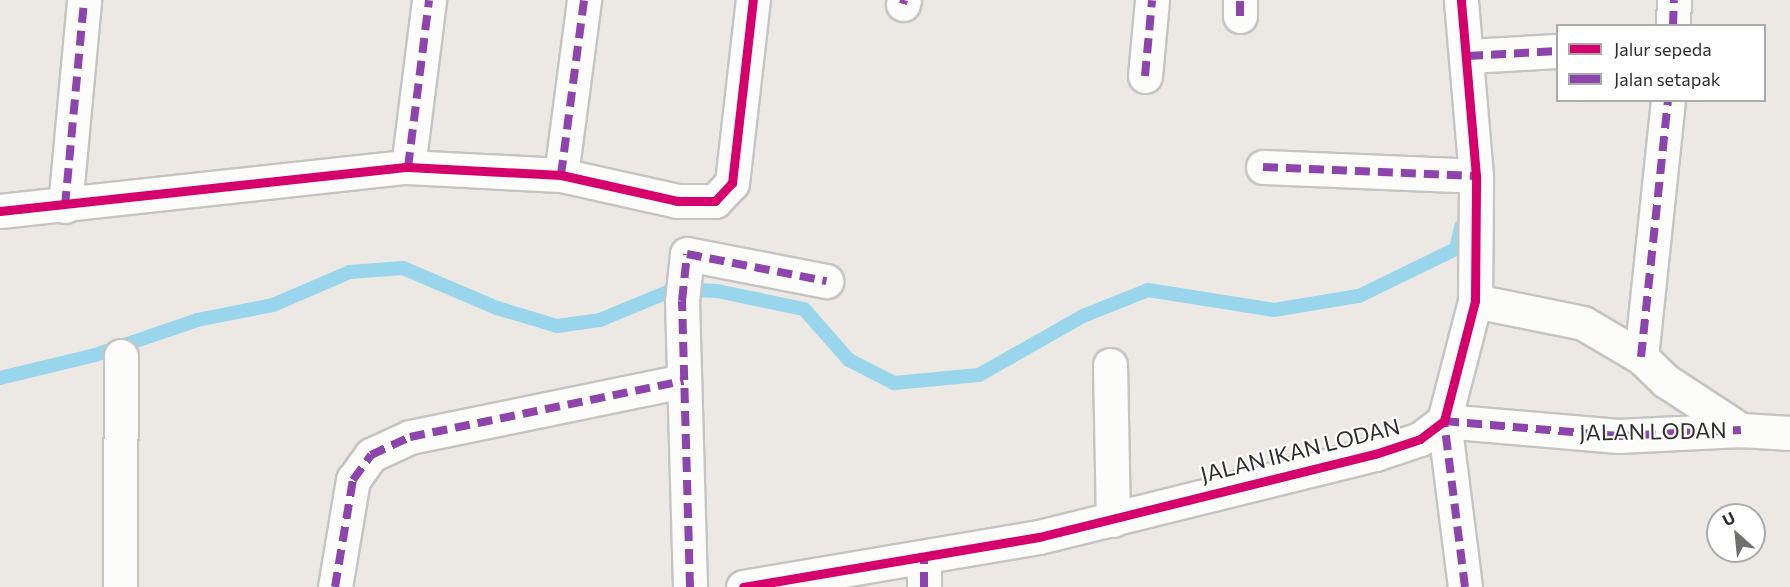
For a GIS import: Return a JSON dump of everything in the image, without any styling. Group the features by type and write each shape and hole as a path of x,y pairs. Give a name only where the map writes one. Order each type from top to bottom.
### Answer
{"street":[{"path":"65,206 84,0"},
{"path":"408,166 429,0"},
{"path":"561,175 584,0"},
{"path":"0,211 65,206 408,166 561,175 677,201 715,201 727,192 753,0"},
{"path":"1145,76 1152,0"},
{"path":"1461,0 1468,56 1464,174 1475,301 1444,421 1465,587"},
{"path":"1673,24 1674,0"},
{"path":"1468,56 1556,51"},
{"path":"1641,357 1668,102"},
{"path":"1263,167 1464,174"},
{"path":"690,587 682,301 687,254 693,252 826,280"},
{"name":"JALAN LODAN","path":"1475,301 1583,324 1641,357 1666,381 1741,430"},
{"path":"120,587 121,356"},
{"path":"1110,365 1113,520"},
{"path":"335,587 353,480 371,455 410,437 683,381"},
{"name":"JALAN LODAN","path":"1444,421 1618,436 1741,430"},
{"name":"JALAN IKAN LODAN","path":"743,587 924,573 1113,520 1375,454 1420,439 1444,421"},
{"path":"1741,430 1790,434"}],"waterway":[{"path":"0,378 95,355 197,320 273,305 350,272 403,268 497,308 557,326 600,320 675,289 717,291 804,309 849,360 894,383 979,375 1083,316 1148,290 1274,310 1359,296 1456,249 1461,227"}],"marked path":[{"path":"65,206 84,0"},
{"path":"408,167 429,0"},
{"path":"561,175 584,0"},
{"path":"903,4 904,0"},
{"path":"1145,76 1152,0"},
{"path":"1240,0 1240,16"},
{"path":"1673,24 1674,0"},
{"path":"1468,56 1556,51"},
{"path":"1641,357 1668,102"},
{"path":"1263,167 1476,176"},
{"path":"690,587 682,301 687,254 826,281"},
{"path":"335,587 353,480 371,455 410,437 683,381"},
{"path":"1465,587 1444,421 1618,436 1741,430"},
{"path":"924,558 924,587"}],"cycle path":[{"path":"0,211 408,167 561,175 677,201 715,201 732,183 753,0"},
{"path":"743,587 1039,537 1375,454 1420,439 1444,421 1475,301 1476,176 1461,0"}]}
